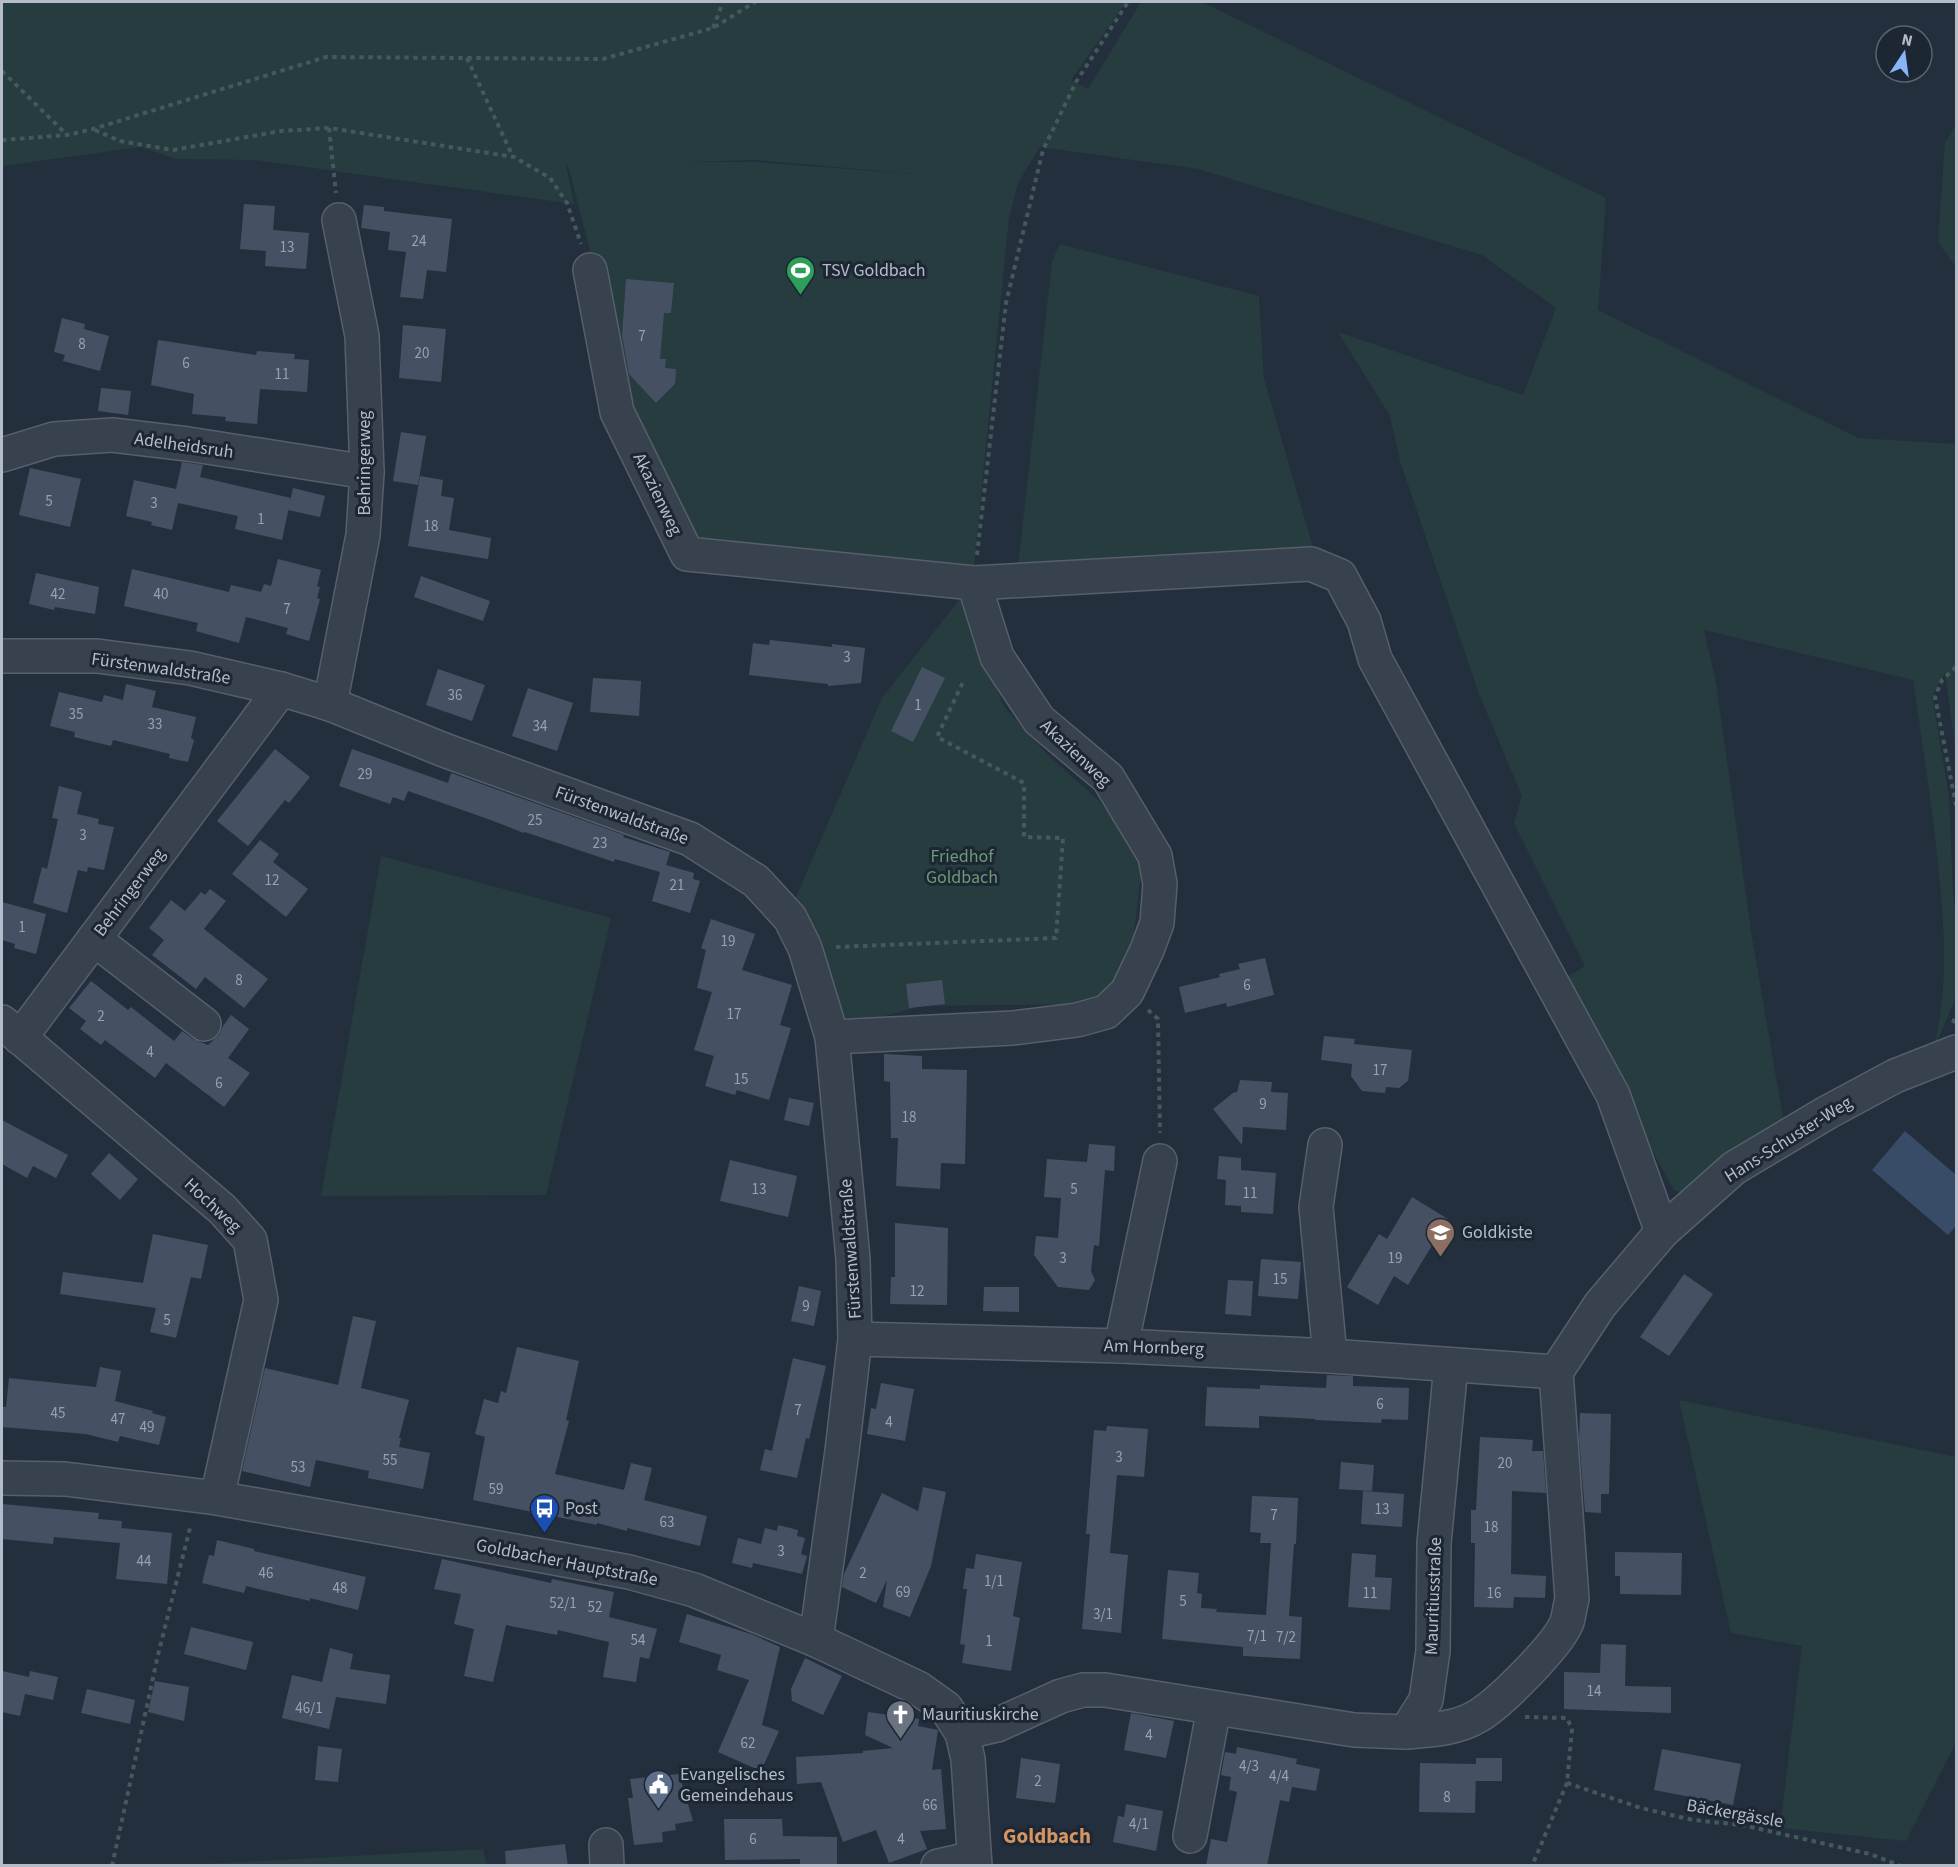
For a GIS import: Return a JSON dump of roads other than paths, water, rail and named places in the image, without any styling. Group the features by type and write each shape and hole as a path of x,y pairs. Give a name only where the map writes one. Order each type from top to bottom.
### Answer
{"street":[{"name":"Behringerweg","path":"330,704 363,535 367,472 362,336 339,220"},
{"name":"Akazienweg","path":"590,270 617,412 687,554 974,583 997,657 1039,720 1108,778 1155,856 1160,884 1157,923 1128,992 1106,1012 1077,1020 1013,1028 832,1037"},
{"name":"Adelheidsruh","path":"2,455 54,439 112,435 188,444 367,472"},
{"path":"974,583 1311,564 1340,576 1364,621 1375,659 1612,1095 1662,1232"},
{"name":"Fürstenwaldstraße","path":"2,656 97,656 190,668 281,689 330,704 444,750 690,839 756,881 790,918 805,948 832,1037 853,1259 855,1339 841,1463 816,1640"},
{"name":"Behringerweg","path":"11,1030 94,939 281,689"},
{"path":"94,939 204,1024"},
{"name":"Hochweg","path":"11,1030 222,1209 250,1240 261,1300 208,1497"},
{"name":"Hans-Schuster-Weg","path":"1556,1372 1600,1305 1662,1232 1734,1168 1828,1112 1895,1076 1956,1052"},
{"path":"1325,1145 1316,1207 1330,1356"},
{"path":"1121,1346 1160,1161"},
{"name":"Am Hornberg","path":"855,1339 1121,1346 1330,1356 1451,1365"},
{"path":"962,1733 997,1725 1061,1696 1083,1690 1105,1690 1354,1730 1406,1732 1450,1727 1478,1716 1520,1680 1552,1645 1566,1623 1572,1599 1556,1372 1451,1365"},
{"name":"Mauritiusstraße","path":"1406,1732 1426,1700 1433,1651 1434,1543 1451,1365"},
{"name":"Goldbacher Hauptstraße","path":"2,1478 65,1479 208,1497 629,1572 694,1590 816,1640 918,1688 946,1708 962,1733 968,1759 975,1862"},
{"path":"1190,1836 1214,1708"},
{"path":"938,1866 975,1862"}],"water":[{"path":"1905,1131 1956,1175 1956,1226 1948,1235 1872,1170"}],"place":[{"name":"TSV Goldbach","path":"801,296"},
{"name":"Goldkiste","path":"1441,1258"},
{"name":"Post","path":"544,1534"},
{"name":"Mauritiuskirche","path":"901,1740"},
{"name":"Evangelisches Gemeindehaus","path":"659,1810"}],"district":[{"name":"Goldbach","path":"1047,1836"}],"park label":[{"name":"Friedhof Goldbach","path":"962,866"}]}
